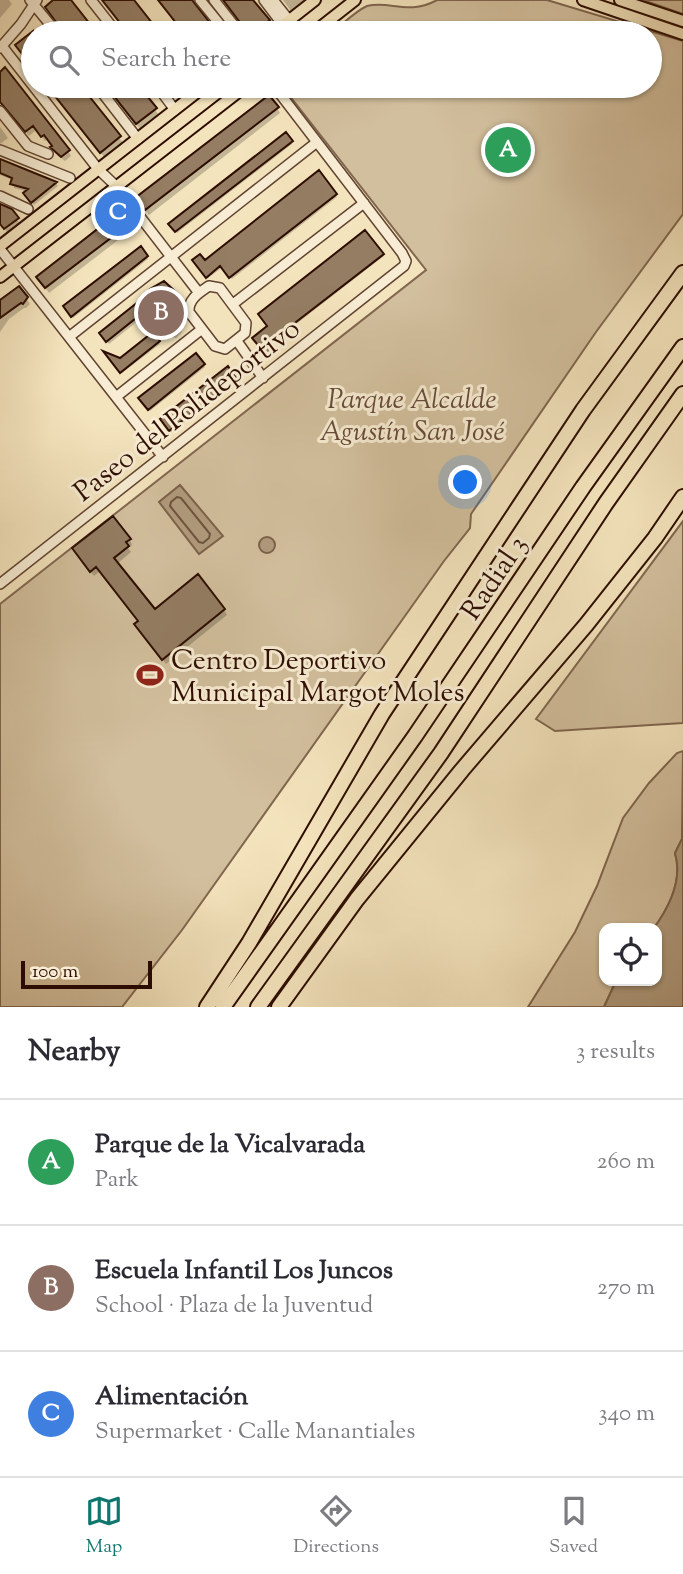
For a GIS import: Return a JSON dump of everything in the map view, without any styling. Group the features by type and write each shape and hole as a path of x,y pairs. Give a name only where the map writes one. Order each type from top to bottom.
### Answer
{"highway":[{"path":"207,1007 249,943 382,714 583,410 683,273"},
{"name":"Radial 3","path":"223,1007 415,736 583,487 683,347"},
{"name":"Radial 3","path":"258,1007 440,753 606,503 683,394"},
{"path":"279,1007 357,899 462,770 586,625 655,538 683,497"}],"main road":[{"path":"289,21 315,0"},
{"path":"328,21 355,0"},
{"path":"583,0 645,21"},
{"path":"620,0 683,21"},
{"path":"662,27 683,34"},
{"path":"0,247 190,98"},
{"path":"0,277 231,98"}],"street":[{"path":"91,0 108,21"},
{"path":"200,0 217,21"},
{"path":"214,0 231,21"},
{"path":"264,0 284,21"},
{"path":"273,0 285,21"},
{"path":"23,21 34,1 48,21"},
{"path":"21,24 1,47 21,72"},
{"path":"42,98 98,169 117,187 199,293"},
{"path":"106,98 138,139"},
{"path":"166,98 176,110"},
{"path":"233,304 364,203 283,98"},
{"path":"0,111 28,146 48,154"},
{"path":"69,337 317,142"},
{"path":"0,150 70,178"},
{"path":"0,196 28,209"},
{"name":"Paseo del Polideportivo","path":"0,584 400,270 406,261 402,253 364,203"},
{"path":"0,247 163,457"},
{"path":"209,286 220,288 233,304 247,328 237,341 225,349 220,348 189,312 189,305 209,286"},
{"path":"116,397 202,329"},
{"path":"237,341 263,378"}],"green space":[{"path":"437,0 547,0 617,21 346,21 367,6 427,5"},
{"path":"643,0 683,0 683,14"},
{"name":"Parque Alcalde Agustín San José","path":"662,35 683,41 683,214 596,332 471,514 470,528 182,930 122,1007 0,1007 0,604 426,270 291,98 662,98"},
{"path":"683,521 683,723 555,731 536,719"},
{"path":"683,751 682,839 675,853 677,873 674,892 665,911 657,923 599,923 599,986 614,986 604,1007 528,1007 575,932 597,886 623,818 649,783 677,753"}],"water":[{"path":"180,485 223,536 199,554 159,502"},
{"path":"264,537 270,537 275,545 273,551 264,553 259,548 259,542"},
{"path":"683,818 683,1007 604,1007 614,986 662,986 662,923 657,923 674,892 677,873 675,853 682,839"}],"building":[{"path":"53,0 71,0 88,21 55,21 45,7"},
{"path":"102,0 134,0 151,21 119,21"},
{"path":"158,0 192,0 209,21 175,21"},
{"path":"223,0 253,0 270,20 269,21 239,21"},
{"path":"21,40 21,53 15,45"},
{"path":"5,67 21,87 21,98 29,98 70,150 61,157 50,147 52,146 44,135 41,137 33,126 25,132 0,102 0,72"},
{"path":"56,98 91,98 121,136 100,153"},
{"path":"115,98 149,98 157,108 136,124"},
{"path":"265,98 272,98 279,107 145,210 135,198"},
{"path":"286,132 293,141 175,232 168,224"},
{"path":"0,159 57,182 31,203 23,193 28,189 10,184 12,178 0,173"},
{"path":"319,170 337,194 229,278 220,266 206,278 192,260 200,254 205,260"},
{"path":"0,204 12,209 19,218 4,229 0,224"},
{"path":"118,213 128,225 45,288 36,277"},
{"path":"365,230 384,254 269,343 274,349 266,355 252,338 267,326 258,314"},
{"path":"141,246 148,256 71,317 63,306"},
{"path":"164,281 178,294 164,305 181,328 174,335 155,331 163,324 150,307 106,342 99,333 143,298 141,297 150,289"},
{"path":"19,286 28,297 23,304 0,318 0,300"},
{"path":"153,332 160,341 120,373 103,351 120,358"},
{"path":"196,353 205,364 148,410 138,398"},
{"path":"228,366 236,378 169,431 160,419"},
{"path":"113,516 131,539 126,542 129,546 114,558 155,609 198,574 225,609 162,660 134,624 138,621 96,567 90,572 72,548"}],"place":[{"name":"Parque de la Vicalvarada","path":"508,150"},
{"name":"Alimentación","path":"118,213"},
{"name":"Escuela Infantil Los Juncos","path":"161,313"},
{"name":"Centro Deportivo Municipal Margot Moles","path":"150,675"}]}
